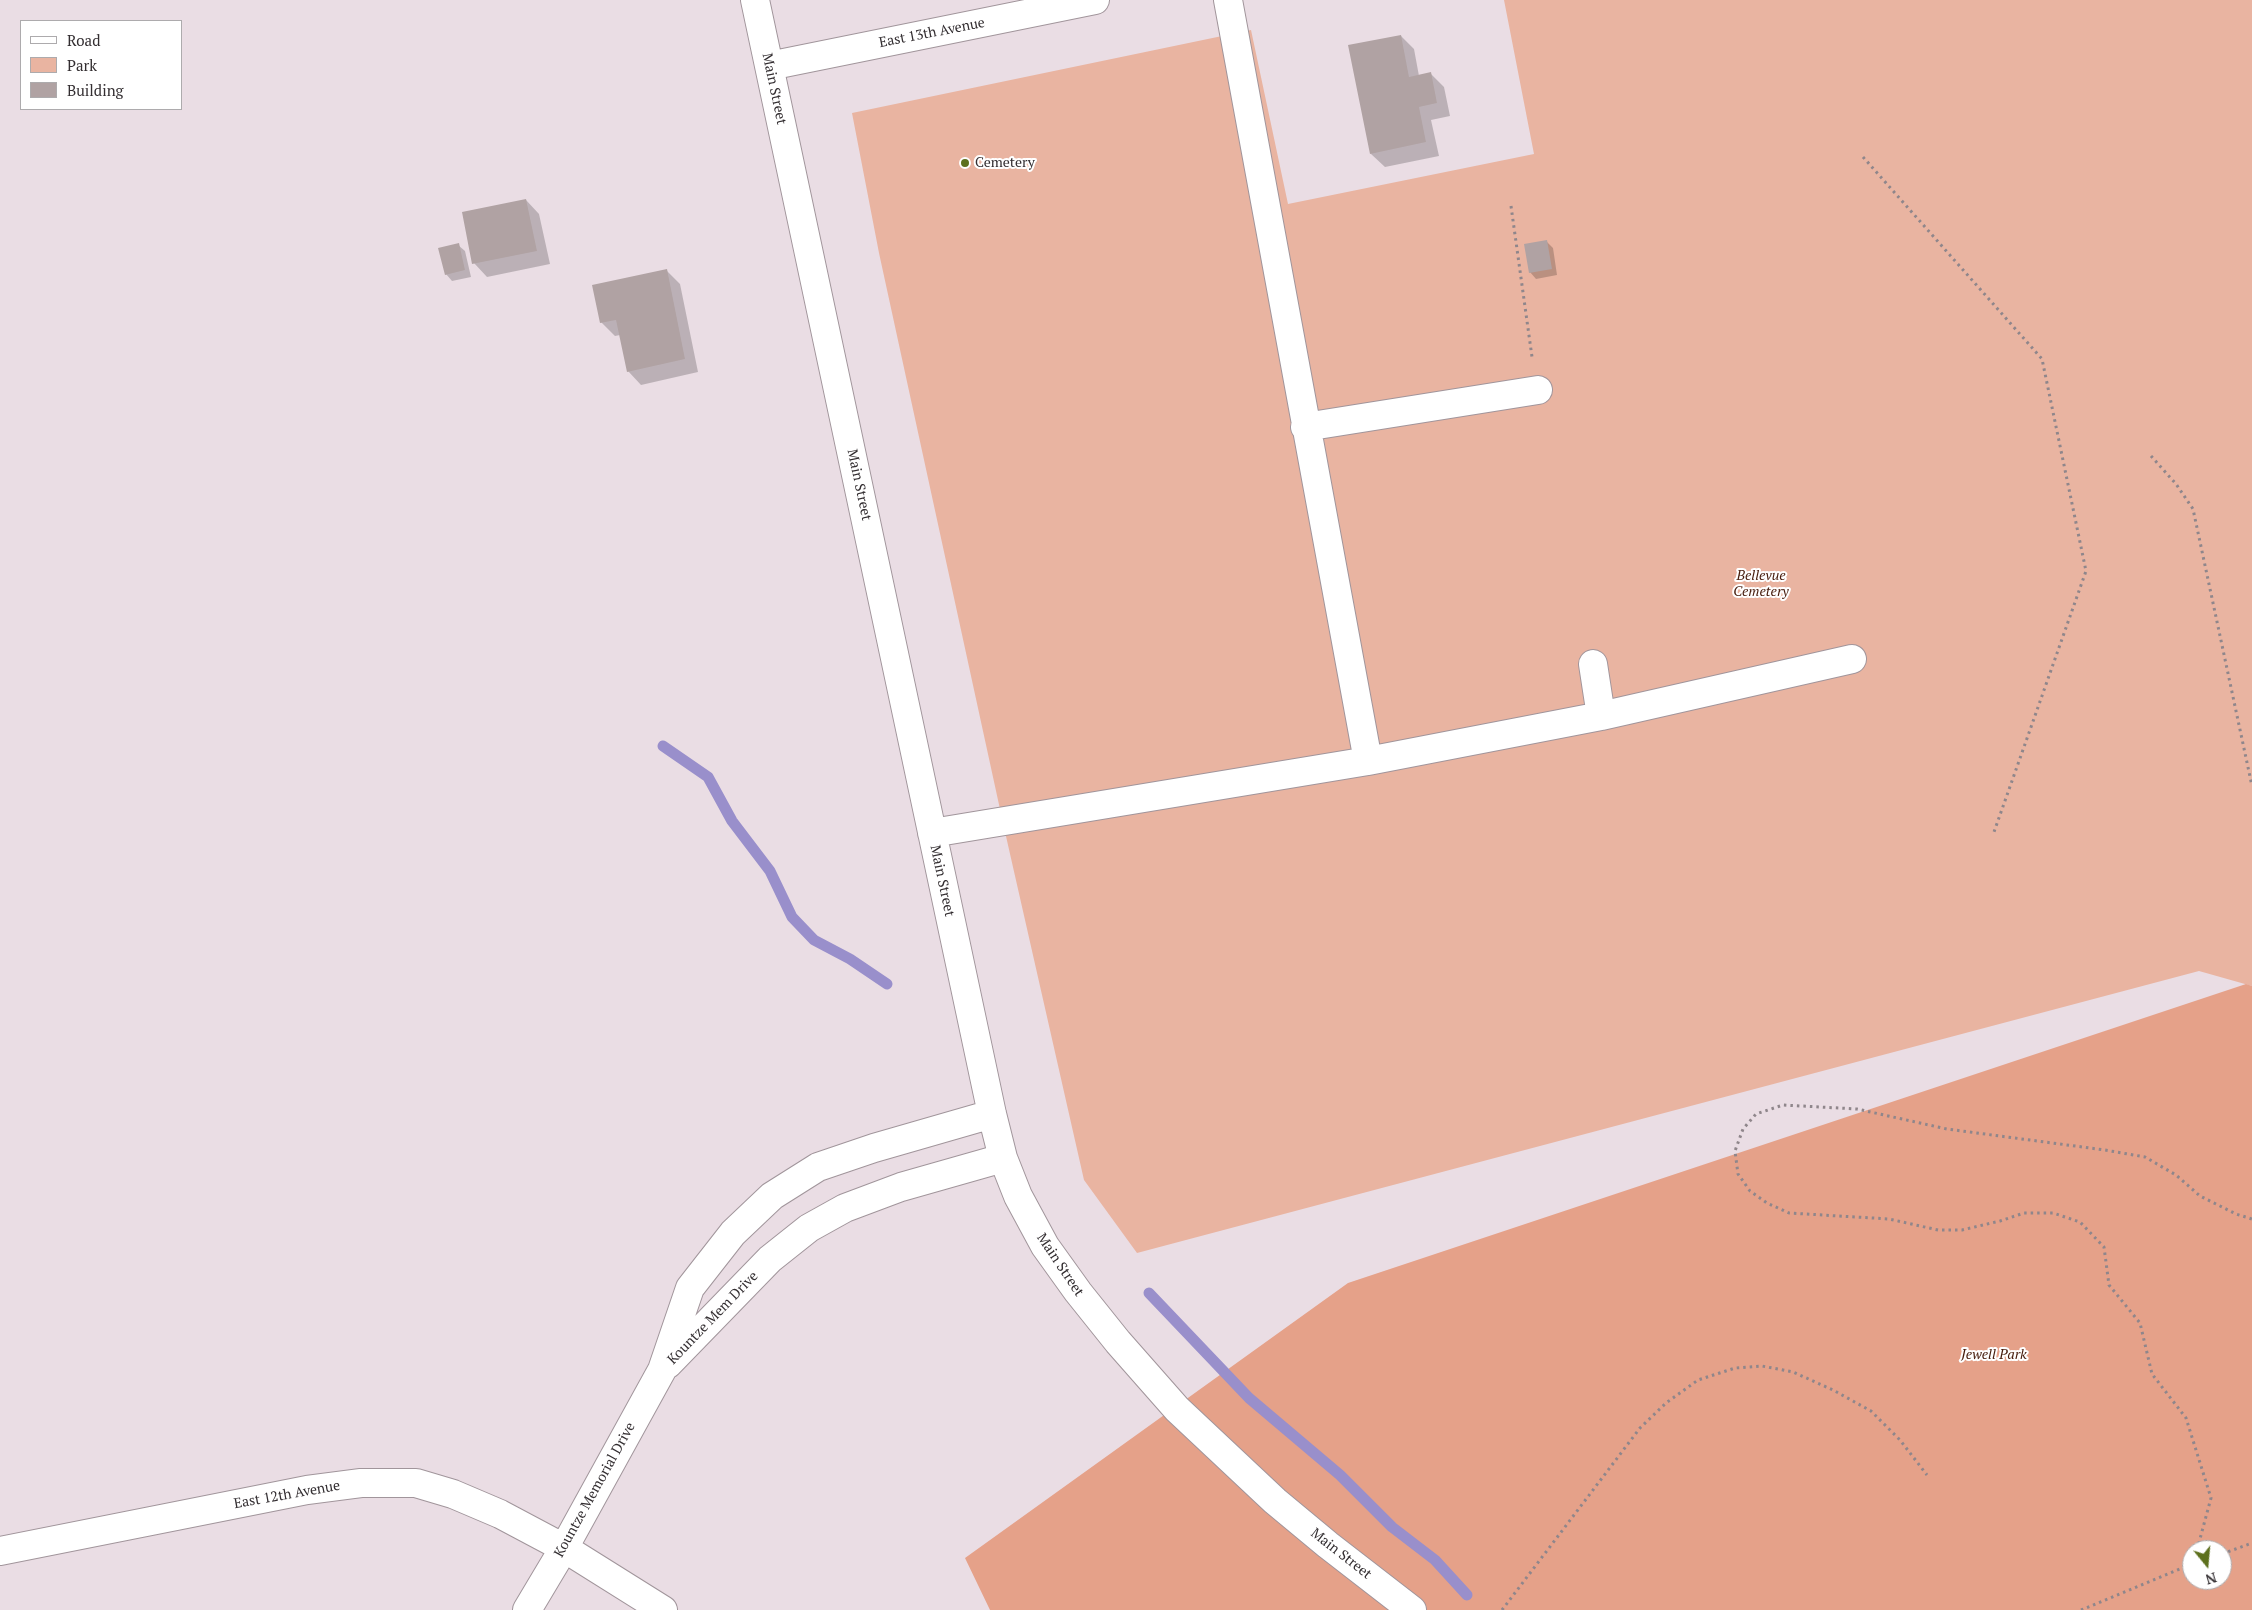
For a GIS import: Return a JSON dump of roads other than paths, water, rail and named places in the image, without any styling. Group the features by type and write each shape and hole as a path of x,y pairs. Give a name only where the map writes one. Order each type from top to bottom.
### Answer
{"street":[{"name":"Main Street","path":"756,0 992,1114 1003,1158 1018,1196 1045,1246 1078,1292 1118,1342 1177,1408 1283,1507 1328,1545 1412,1610"},
{"name":"East 13th Avenue","path":"769,66 1095,0"},
{"path":"1228,0 1305,427 1368,761"},
{"path":"1305,427 1536,378"},
{"path":"932,833 1368,761 1601,716 1852,659"},
{"path":"1592,664 1601,716"},
{"name":"Kountze Mem Drive","path":"662,1370 690,1288 733,1233 772,1196 818,1167 874,1148 992,1114"},
{"name":"Kountze Mem Drive","path":"662,1370 770,1259 809,1228 845,1208 901,1187 1003,1158"},
{"name":"Kountze Memorial Drive","path":"527,1610 564,1548 662,1370"},
{"name":"East 12th Avenue","path":"0,1550 307,1490 370,1483 416,1483 453,1494 500,1514 564,1548 663,1610"}],"waterway":[{"path":"663,746 708,777 732,821 770,871 792,917 814,940 850,959 887,984"},
{"path":"1149,1293 1249,1398 1340,1475 1392,1527 1435,1560 1467,1595"}],"place":[{"name":"Cemetery","path":"965,163"}],"park label":[{"name":"Bellevue Cemetery","path":"1761,584"},
{"name":"Jewell Park","path":"1994,1355"}]}
